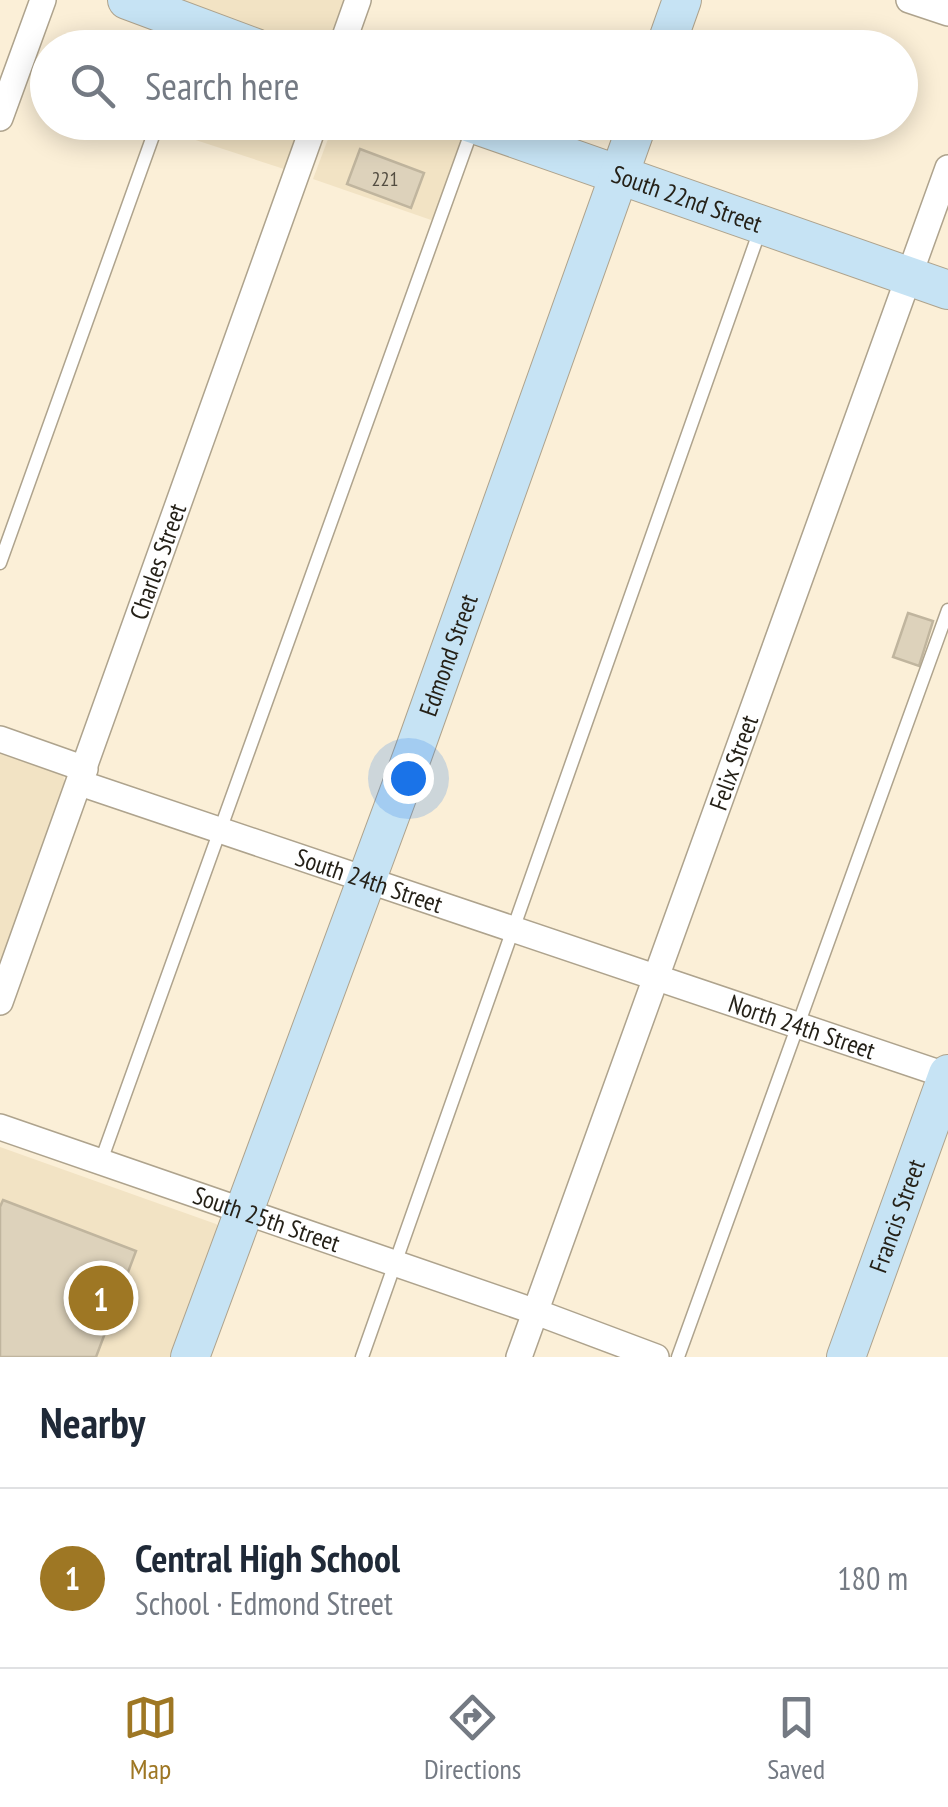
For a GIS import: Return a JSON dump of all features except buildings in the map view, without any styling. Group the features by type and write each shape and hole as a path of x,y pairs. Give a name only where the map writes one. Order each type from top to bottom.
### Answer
{"street":[{"path":"31,30 42,0"},
{"path":"127,0 189,30"},
{"path":"348,30 358,0"},
{"path":"671,30 682,0"},
{"path":"909,0 948,14"},
{"path":"0,118 30,34"},
{"name":"Charles Street","path":"0,1002 309,140"},
{"name":"South 22nd Street","path":"517,140 948,290"},
{"name":"Edmond Street","path":"190,1357 632,140"},
{"name":"Felix Street","path":"519,1357 948,168"},
{"name":"South 24th Street","path":"0,739 82,776 219,829 659,977"},
{"name":"North 24th Street","path":"659,977 948,1076"},
{"name":"Francis Street","path":"846,1357 948,1076"},
{"name":"South 25th Street","path":"0,1127 656,1357"}],"lane":[{"path":"0,563 152,140"},
{"path":"101,1162 465,140"},
{"path":"362,1357 761,224"},
{"path":"678,1357 948,610"}],"shaded area":[{"path":"171,0 348,0 336,30 256,30"},
{"path":"196,140 298,140 287,170"},
{"path":"328,140 462,140 434,221 313,179"},
{"path":"0,749 63,774 65,786 0,968"},
{"path":"0,1147 216,1224 223,1230 181,1357 0,1357"}],"place":[{"name":"Central High School","path":"101,1298"}]}
